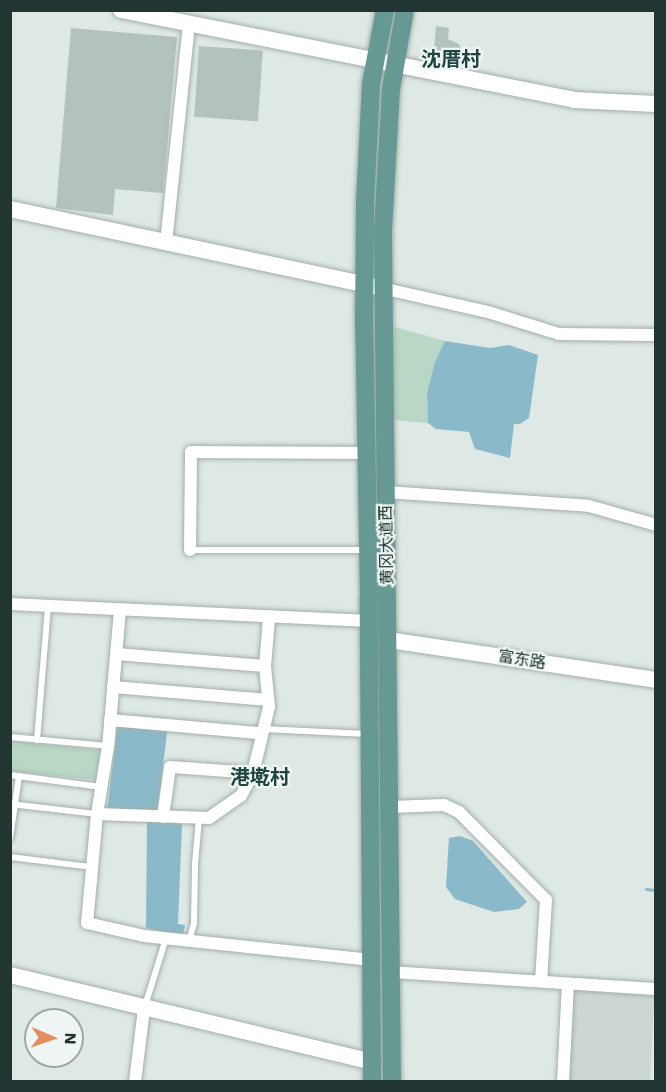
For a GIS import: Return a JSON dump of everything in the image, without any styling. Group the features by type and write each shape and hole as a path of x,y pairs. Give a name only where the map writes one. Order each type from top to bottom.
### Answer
{"main road":[{"name":"黄冈大道西","path":"372,1082 364,284 366,179 372,84 385,10"},
{"name":"黄冈大道西","path":"392,1082 384,231 391,89 405,10"}],"street":[{"path":"121,10 574,100 656,104"},
{"path":"166,243 189,24"},
{"path":"10,209 488,312 559,334 656,335"},
{"path":"190,550 191,452 366,453"},
{"path":"386,492 589,506 656,525"},
{"path":"10,604 369,621"},
{"path":"120,610 108,746 98,814 87,923 189,941 372,960"},
{"path":"98,814 209,818 233,804 241,796 253,773 268,700 265,666 269,618"},
{"name":"富东路","path":"389,640 656,680"},
{"path":"116,654 265,666"},
{"path":"113,687 268,700"},
{"path":"110,720 261,731"},
{"path":"163,817 170,767 253,773"},
{"path":"391,807 444,806 459,812 546,900 541,981"},
{"path":"392,972 656,989"},
{"path":"10,975 372,1062"},
{"path":"563,1082 568,984"},
{"path":"135,1082 144,1009"}],"lane":[{"path":"190,550 368,550"},
{"path":"37,740 48,606"},
{"path":"261,731 370,735"},
{"path":"10,737 108,746"},
{"path":"10,775 102,787"},
{"path":"10,838 19,776"},
{"path":"10,804 98,814"},
{"path":"189,941 194,923 195,864 200,818"},
{"path":"10,857 92,868"},
{"path":"144,1009 166,938"}],"shaded area":[{"path":"568,984 655,989 650,1082 563,1082"}],"green space":[{"path":"395,327 445,341 435,362 427,393 428,423 393,420 393,332"},
{"path":"11,741 102,751 98,780 10,771"}],"water":[{"path":"445,341 490,348 509,345 538,355 529,418 520,424 514,424 510,458 475,449 469,432 436,429 428,423 427,393 435,362"},
{"path":"118,722 168,728 157,814 107,808"},
{"path":"147,820 182,824 178,924 185,925 183,936 146,928"},
{"path":"460,836 473,841 527,902 519,909 494,912 455,899 446,887 449,838"}],"building":[{"path":"436,26 449,28 448,39 459,44 464,57 463,67 438,60 434,51"},
{"path":"71,28 177,37 163,193 115,189 113,215 56,208"},
{"path":"199,46 263,50 258,121 194,117"}],"waterway":[{"path":"646,889 656,890"}],"district":[{"name":"沈厝村","path":"451,59"},
{"name":"港墘村","path":"260,777"}]}
